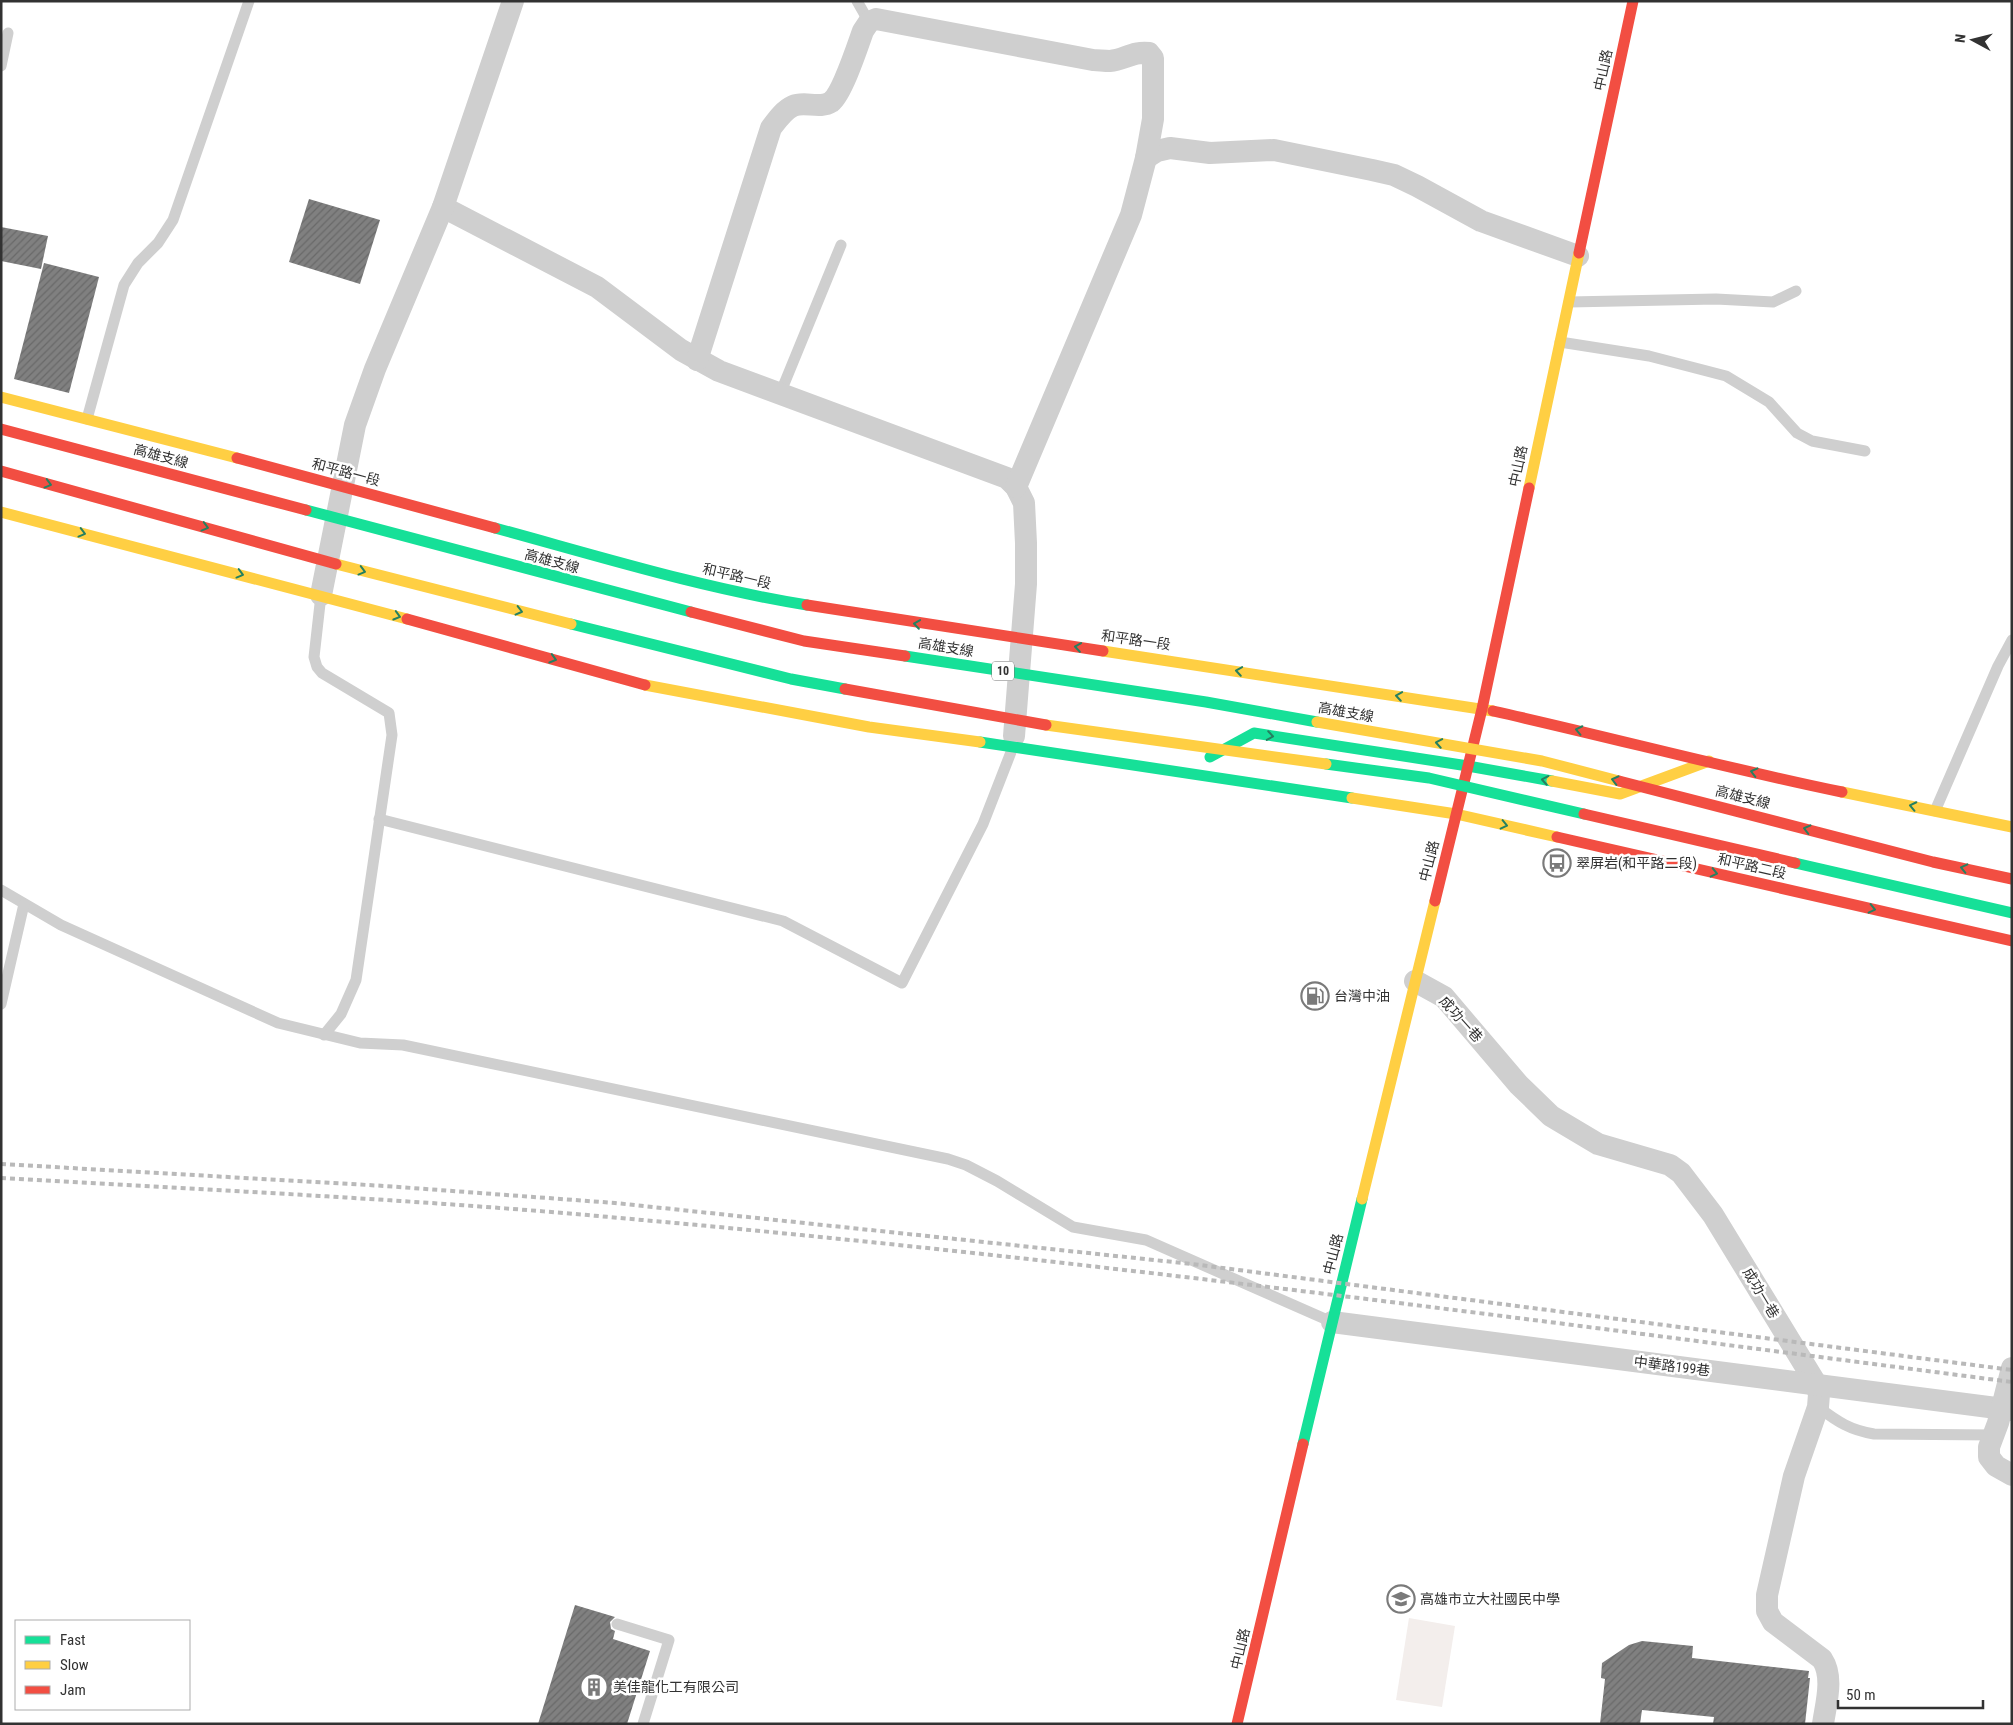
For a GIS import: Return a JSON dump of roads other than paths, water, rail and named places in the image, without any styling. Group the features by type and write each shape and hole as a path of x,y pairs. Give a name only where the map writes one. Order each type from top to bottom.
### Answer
{"main road":[{"name":"中山路","path":"1237,1724 1332,1322 1482,709 1633,1"},
{"name":"和平路一段","path":"1,397 343,486 660,573 775,600 1482,709"},
{"name":"高雄支線","path":"1,429 614,593 804,641 1206,702 1542,761 1924,859 2012,879"},
{"path":"1,471 363,571 791,679 1082,731 1429,778 2012,913"},
{"path":"1,512 321,595 654,688 869,728 1013,747 1456,814"},
{"path":"1482,709 1607,736 1790,781 2012,827"},
{"path":"1179,773 1254,733 1468,766 1620,794 1709,761"},
{"name":"和平路二段","path":"1456,814 2012,941"}],"street":[{"path":"321,595 355,425 375,369 443,208 513,1"},
{"path":"697,360 772,128 780,116 793,106 816,106 831,102 839,92 863,31 869,22 876,19 1093,60 1111,61 1127,55 1142,52 1149,53 1154,58 1153,119 1146,158 1131,215 1016,487"},
{"path":"1146,158 1157,151 1170,148 1210,153 1274,150 1372,170 1394,175 1481,221 1578,256"},
{"path":"443,208 597,288 697,360 719,371 1007,478 1016,487 1024,503 1026,543 1026,584 1013,747"},
{"name":"成功一巷","path":"1415,981 1444,997 1519,1085 1551,1116 1598,1144 1670,1165 1680,1173 1713,1215 1816,1384 1819,1394 1818,1407 1797,1467 1767,1595 1767,1611 1772,1622 1822,1659 1827,1667 1829,1678 1823,1724"},
{"name":"中華路199巷","path":"1332,1322 2007,1409"},
{"path":"2012,1368 2007,1409 1989,1448 1989,1457 1996,1466 2012,1475"}],"lane":[{"path":"87,419 124,285 138,263 158,243 173,220 249,1"},
{"path":"857,1 869,22"},
{"path":"1,66 8,33"},
{"path":"780,394 841,245"},
{"path":"1569,302 1716,299 1772,302 1796,291"},
{"path":"1560,342 1649,356 1726,376 1769,402 1797,433 1812,441 1865,451"},
{"path":"321,595 314,657 317,667 322,673 389,713 392,735 356,980 341,1014 324,1035"},
{"path":"1935,811 1998,666 2012,640"},
{"path":"380,819 783,922 902,983 982,824 1013,747"},
{"path":"1,890 83,935 278,1023 360,1043 403,1045 948,1159 966,1165 997,1181 1073,1227 1146,1240 1332,1322"},
{"path":"1,1004 24,904"},
{"path":"1818,1407 1841,1424 1856,1431 1874,1434 1994,1435"},
{"path":"617,1624 669,1640 643,1724"}],"railway":[{"path":"1,1164 385,1186 615,1203 1192,1264 2012,1370"},
{"path":"1,1178 465,1205 794,1234 969,1252 1317,1293 2012,1382"}],"place":[{"name":"翠屏岩(和平路二段)","path":"1557,863"},
{"name":"台灣中油","path":"1315,996"},
{"name":"高雄市立大社國民中學","path":"1401,1599"},
{"name":"美佳龍化工有限公司","path":"594,1687"}]}
